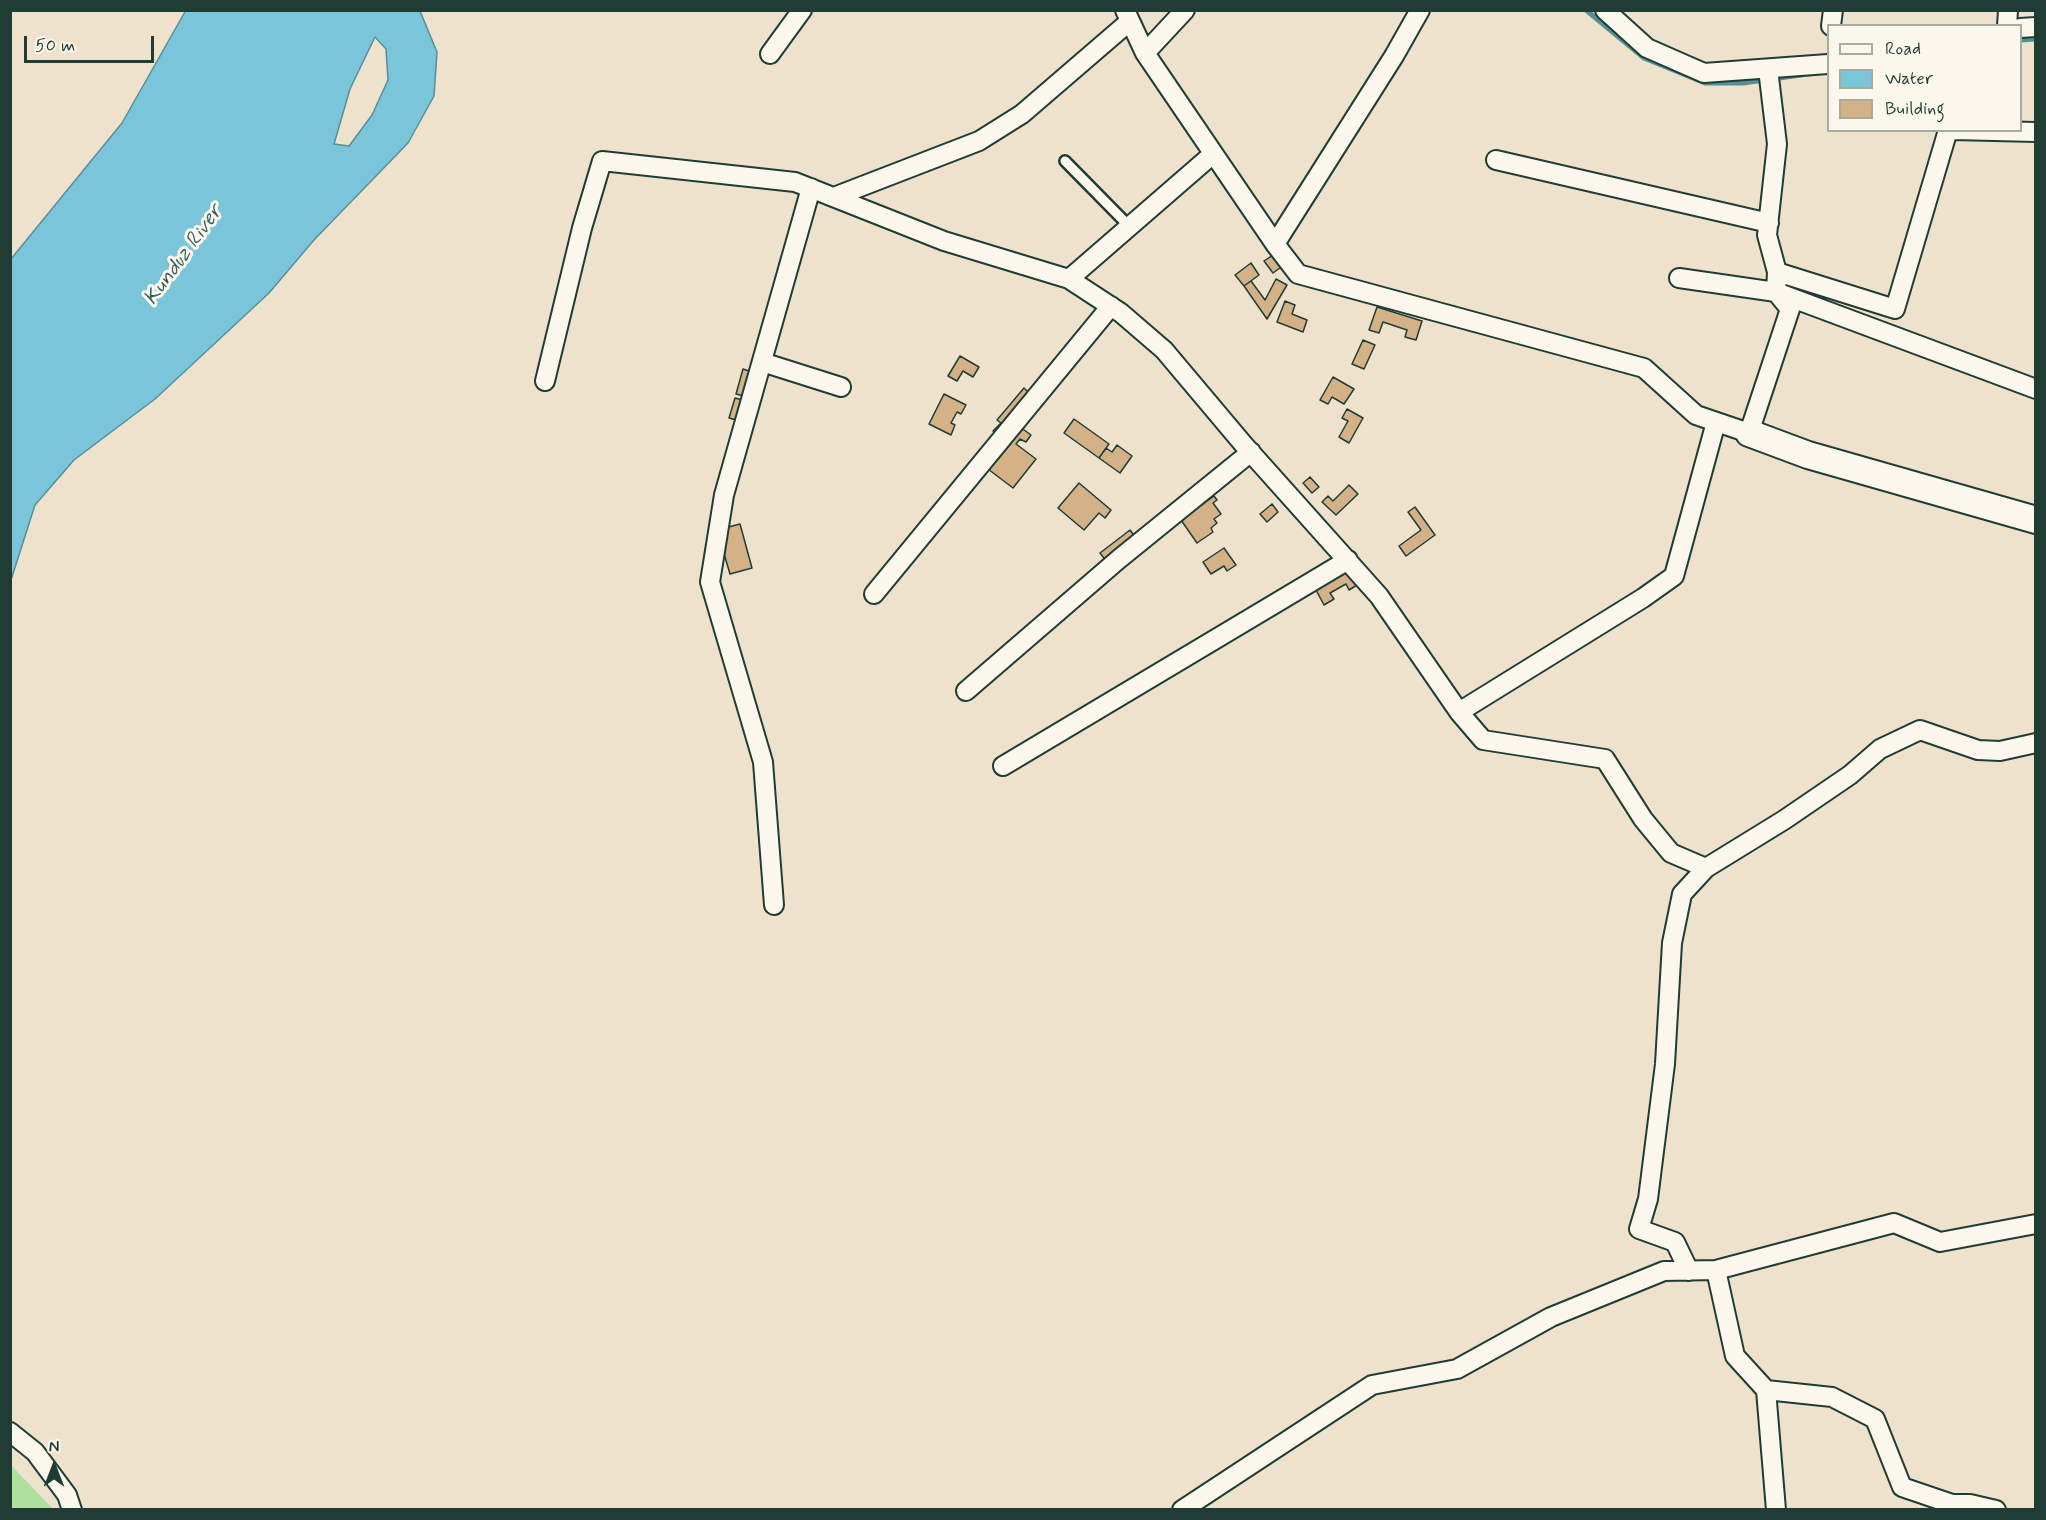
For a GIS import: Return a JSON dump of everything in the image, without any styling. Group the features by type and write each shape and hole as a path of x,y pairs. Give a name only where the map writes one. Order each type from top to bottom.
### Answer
{"street":[{"path":"770,54 802,10"},
{"path":"1145,53 1185,10"},
{"path":"1275,244 1394,56 1420,10"},
{"path":"1605,10 1647,48 1704,73 1768,72 1827,64"},
{"path":"834,197 979,141 1022,114 1128,16 1145,53 1275,244 1298,274 1644,368 1696,415 1808,455 2036,520"},
{"path":"1749,433 1790,309 1776,292 1777,272 1767,236 1777,144 1768,72"},
{"path":"1777,272 1895,309 1947,132"},
{"path":"1069,279 1214,154"},
{"path":"1496,159 1769,223"},
{"path":"545,381 582,228 602,161 795,182 944,241 1069,279 1112,306 1164,350 1379,596 1459,712 1483,740 1605,759 1643,819 1671,853 1706,868"},
{"path":"774,905 764,762 710,582 724,495 811,188"},
{"path":"1679,278 1776,292 2036,389"},
{"path":"874,594 1112,306"},
{"path":"762,362 841,387"},
{"path":"1459,712 1643,598 1674,576 1716,422"},
{"path":"966,691 1119,559 1251,452"},
{"path":"1004,766 1348,560"},
{"path":"1689,1271 1675,1242 1640,1229 1648,1198 1665,1064 1672,943 1682,894 1706,868 1784,820 1850,775 1880,749 1920,730 1978,750 2001,751 2036,743"},
{"path":"1182,1509 1372,1385 1457,1369 1551,1317 1664,1271 1716,1270 1894,1223 1940,1242 2036,1224"},
{"path":"1716,1270 1734,1356 1766,1390 1776,1509"},
{"path":"1766,1390 1832,1397 1875,1419 1902,1487 1952,1504 1970,1504 1996,1509"},
{"path":"10,1432 35,1452 67,1495 72,1509"}],"lane":[{"path":"1065,161 1129,226"}],"green space":[{"path":"10,1464 53,1509 11,1509"}],"water":[{"name":"Kunduz River","path":"186,10 420,11 437,52 434,96 408,143 314,240 269,293 155,399 74,460 35,505 11,580 11,259 122,123","holes":["375,37 386,49 388,80 372,115 349,146 334,144 350,89"]}],"building":[{"path":"1276,253 1284,265 1273,273 1264,261"},
{"path":"1251,263 1259,275 1244,286 1235,275"},
{"path":"1276,279 1287,285 1267,319 1244,286 1251,281 1265,300"},
{"path":"1285,301 1295,305 1292,314 1307,320 1303,332 1277,322"},
{"path":"1377,307 1422,321 1416,340 1405,337 1407,330 1383,322 1379,333 1369,330"},
{"path":"1363,340 1375,345 1364,369 1352,364"},
{"path":"960,356 979,367 973,377 963,371 957,381 948,376"},
{"path":"743,369 755,373 748,397 736,394"},
{"path":"1333,377 1354,389 1344,404 1332,397 1328,404 1320,400"},
{"path":"1024,388 1032,396 999,436 993,431 1001,423 997,420"},
{"path":"944,394 966,405 961,414 957,412 951,423 955,425 951,435 929,424"},
{"path":"735,398 746,401 740,421 729,418"},
{"path":"1347,409 1363,418 1349,443 1339,437 1348,421 1342,418"},
{"path":"1074,419 1109,444 1099,458 1064,433"},
{"path":"1020,427 1031,435 1026,442 1020,439 1016,444 1036,459 1013,488 988,469"},
{"path":"1117,445 1132,456 1120,473 1099,458 1106,448 1112,452"},
{"path":"1310,477 1319,487 1312,493 1303,483"},
{"path":"1079,483 1111,510 1105,518 1099,513 1084,530 1058,508"},
{"path":"1349,485 1358,494 1336,515 1322,502 1328,496 1333,501"},
{"path":"1214,496 1217,500 1213,503 1221,514 1214,519 1217,523 1211,528 1213,532 1197,543 1181,520"},
{"path":"1272,504 1278,512 1267,522 1260,514"},
{"path":"1415,507 1435,535 1406,556 1399,546 1421,530 1408,512"},
{"path":"740,524 752,568 730,574 717,530"},
{"path":"1130,530 1137,539 1107,562 1100,553"},
{"path":"1224,548 1236,565 1227,571 1224,566 1211,574 1203,562"},
{"path":"1349,571 1357,585 1349,590 1346,584 1330,593 1334,599 1324,605 1316,590"}],"waterway":[{"path":"1586,10 1644,58 1705,83 1743,83 1815,73"},
{"path":"2022,40 2036,39"}]}
